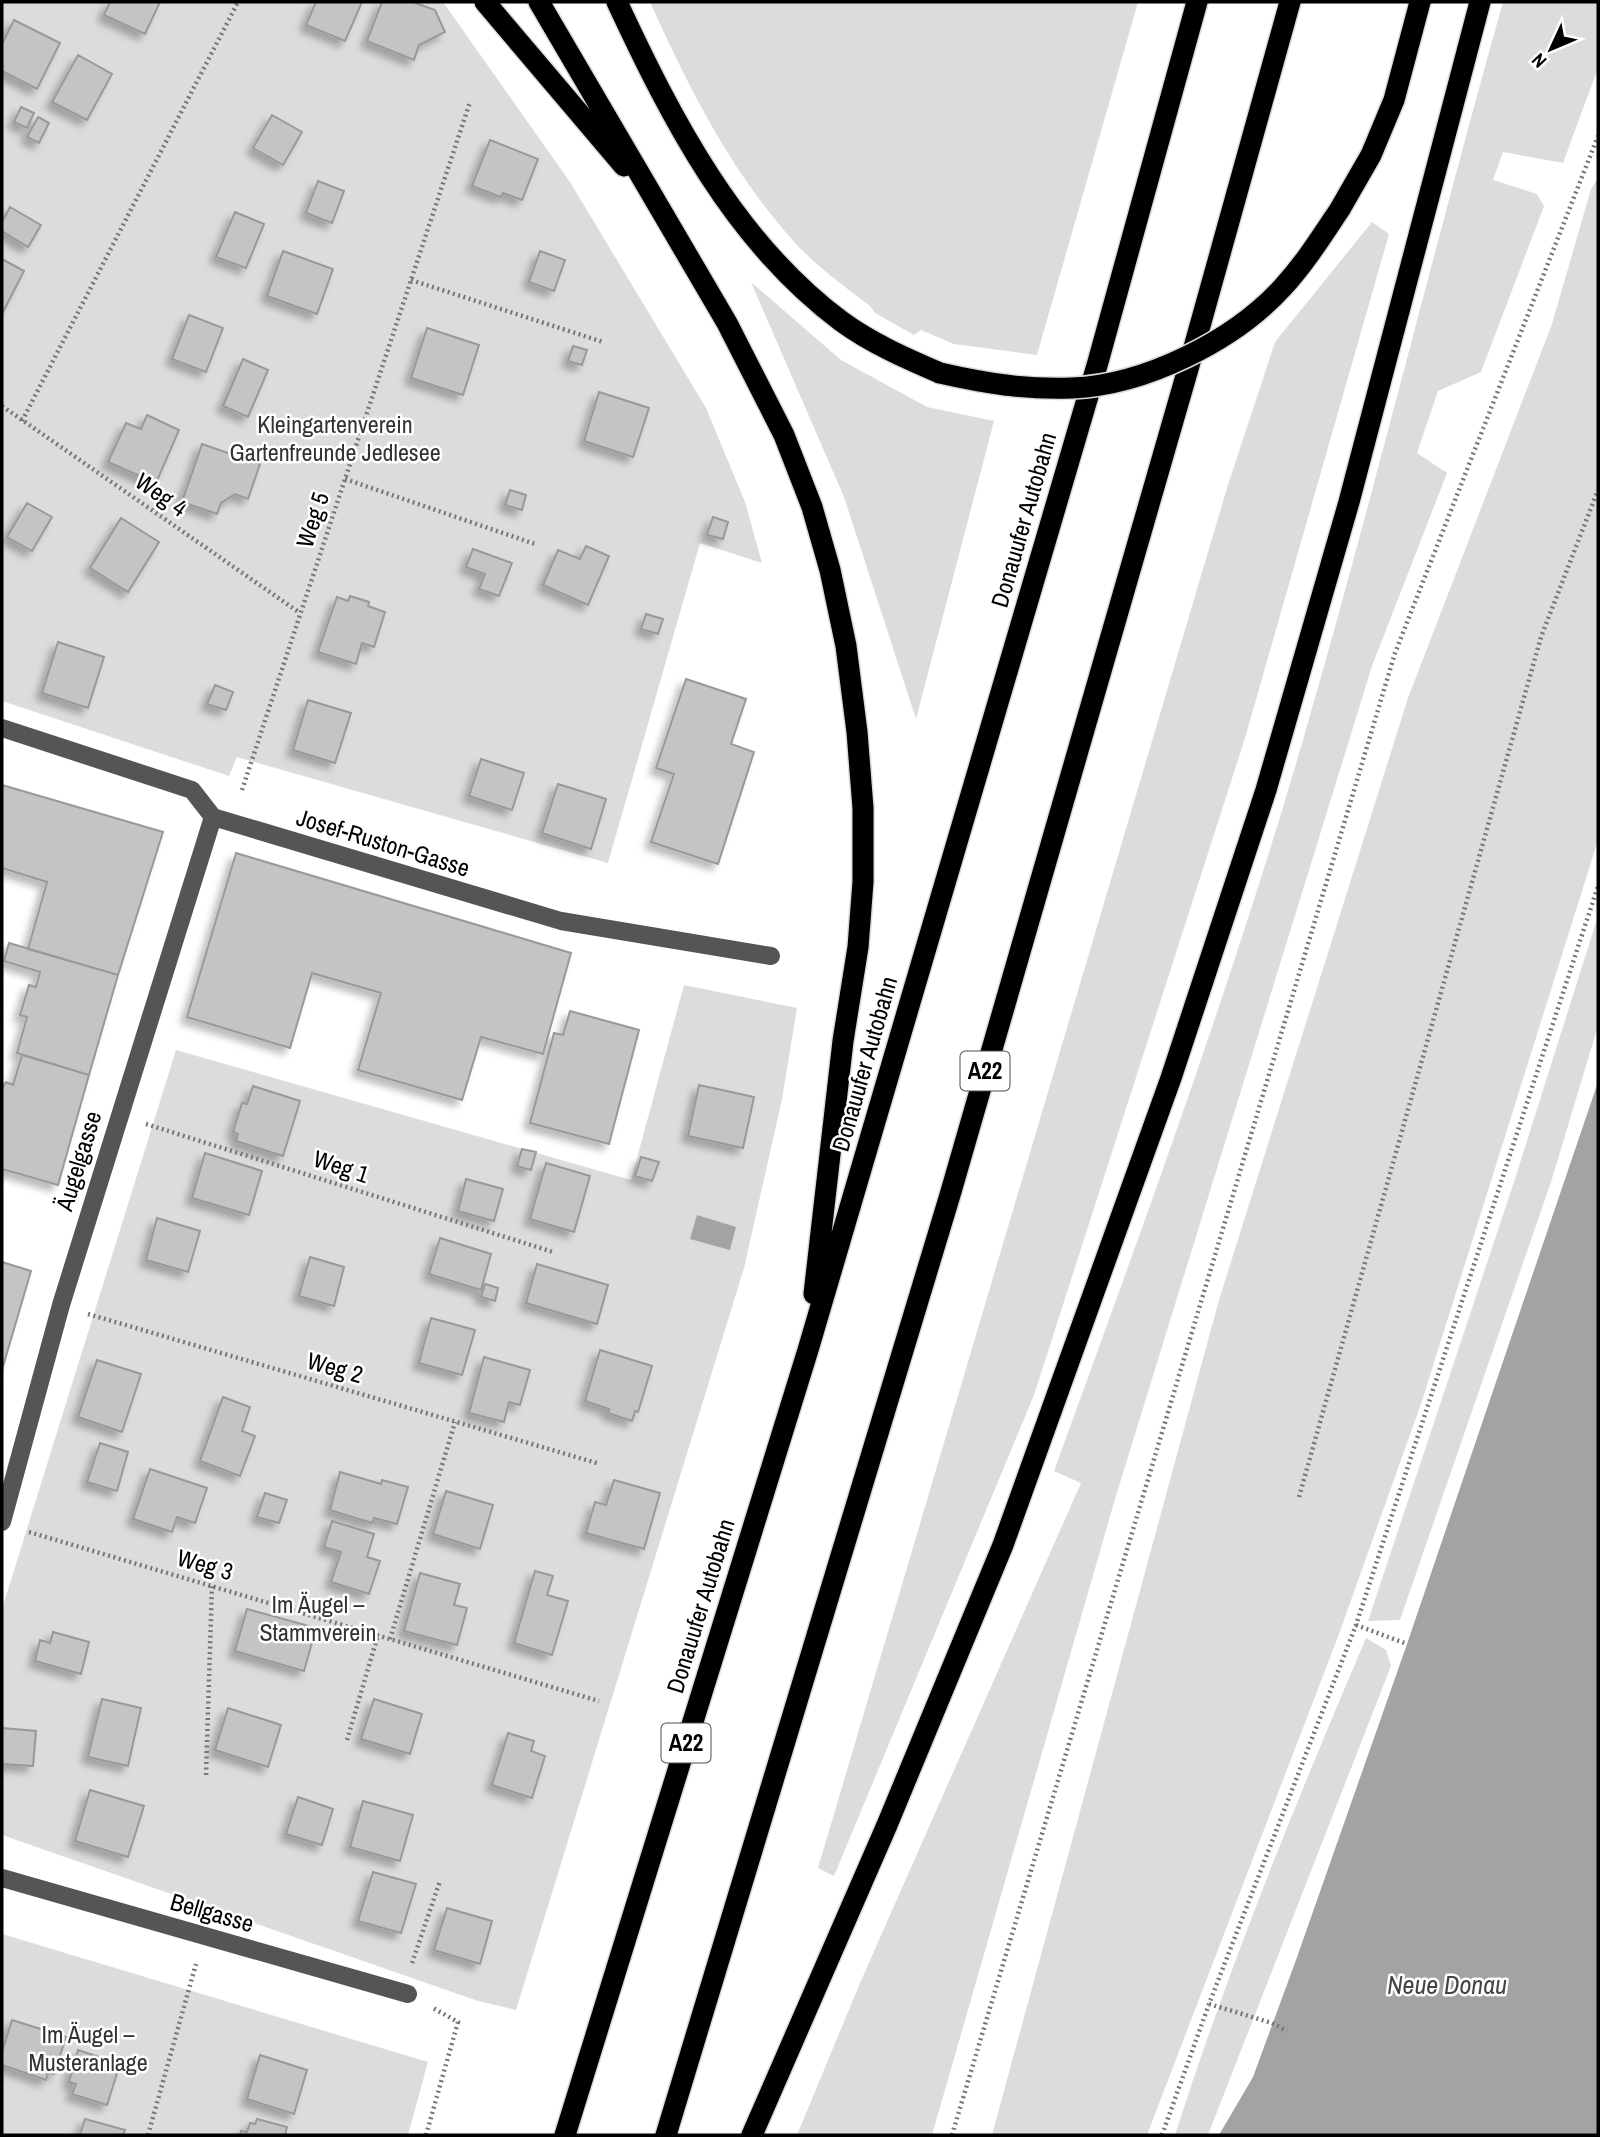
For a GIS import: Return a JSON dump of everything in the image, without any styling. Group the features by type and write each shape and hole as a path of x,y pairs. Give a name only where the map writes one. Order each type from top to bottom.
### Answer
{"highway":[{"path":"485,2 661,210"},
{"path":"539,2 734,336 784,435 812,507 830,570 846,646 863,808 863,882 858,947 843,1041 808,1350"},
{"path":"617,2 679,125 725,200 759,244 799,286 843,322 889,351 940,373 987,384 1074,388 1168,366 1210,345 1251,317 1283,287 1340,209 1371,155 1394,100 1420,2"},
{"name":"Donauufer Autobahn","path":"565,2135 808,1350 1098,362 1197,2"},
{"name":"A22","path":"666,2135 950,1195 1188,369 1290,2"},
{"path":"752,2135 887,1825 1003,1545 1171,1078 1266,790 1349,502 1480,2"}],"street":[{"path":"2,728 192,790 213,817"},
{"name":"Josef-Ruston-Gasse","path":"213,817 561,921 771,956"},
{"name":"Äugelgasse","path":"2,1521 61,1305 213,817"},
{"name":"Bellgasse","path":"2,1878 405,1994"}],"path":[{"path":"22,421 238,2"},
{"name":"Weg 5","path":"242,790 470,102"},
{"path":"953,2135 1395,653 1598,139"},
{"path":"411,280 603,342"},
{"name":"Weg 4","path":"2,406 300,613"},
{"path":"345,479 536,544"},
{"path":"1299,1497 1541,637 1598,490"},
{"path":"1162,2135 1209,2004 1356,1625 1598,886"},
{"name":"Weg 1","path":"119,1116 553,1252"},
{"name":"Weg 2","path":"61,1305 600,1464"},
{"path":"390,1639 455,1422"},
{"name":"Weg 3","path":"26,1531 598,1701"},
{"path":"206,1775 212,1585"},
{"path":"1356,1625 1408,1644"},
{"path":"347,1740 378,1635"},
{"path":"426,2135 458,2022 405,1994 440,1881"},
{"path":"148,2135 204,1936"},
{"path":"1209,2004 1272,2023 1287,2031"}],"green space":[{"name":"Kleingartenverein Gartenfreunde Jedlesee","path":"2,2 443,2 570,182 706,408 745,502 762,563 700,543 608,863 237,757 229,776 2,701"},
{"path":"650,2 1138,2 1037,355 954,344 921,330 914,335 875,313 870,306 817,264 767,210 728,154 694,94"},
{"path":"1503,2 1598,2 1598,68 1563,163 1503,152 1493,180 1537,194 1544,206 1481,372 1438,391 1417,453 1447,473 1372,666 1115,1499 932,2135 797,2135 860,1983 1081,1483 1054,1471 1184,1107 1275,832 1354,556"},
{"path":"1598,178 1598,840 1422,1401 1339,1634 1147,2135 992,2135 1219,1300 1408,698 1552,324 1591,189"},
{"path":"1372,222 1389,234 1245,738 1034,1395 834,1876 818,1868 1227,488 1275,342"},
{"path":"751,282 841,360 927,407 994,421 916,719 844,497"},
{"path":"1598,916 1598,1026 1551,1182 1400,1620 1368,1621 1514,1182"},
{"name":"Im Äugel – Stammverein","path":"684,985 797,1008 782,1099 744,1268 516,2010 478,2001 2,1835 2,1609 176,1050 631,1180"},
{"path":"1366,1638 1386,1650 1391,1666 1208,2135 1175,2135 1264,1885"},
{"name":"Im Äugel – Musteranlage","path":"2,1934 428,2062 408,2135 2,2135"}],"water":[{"name":"Neue Donau","path":"1598,1082 1598,2135 1219,2135 1253,2077 1296,1960 1407,1644"},
{"path":"697,1215 736,1227 730,1250 690,1239"}],"building":[{"path":"110,2 160,2 145,34 104,15"},
{"path":"316,2 362,2 345,41 306,25"},
{"path":"382,2 413,2 435,10 445,32 419,45 414,60 367,41"},
{"path":"14,20 60,43 37,89 2,71 2,44"},
{"path":"78,55 112,74 87,120 52,102"},
{"path":"21,107 34,113 27,128 14,122"},
{"path":"272,115 302,132 283,165 253,148"},
{"path":"38,117 49,123 39,143 27,137"},
{"path":"490,140 538,159 522,200 503,193 501,197 472,186"},
{"path":"318,181 344,191 332,223 306,213"},
{"path":"10,207 41,225 28,247 2,231 2,222"},
{"path":"235,212 264,224 246,268 216,257"},
{"path":"283,251 333,269 317,314 267,296"},
{"path":"540,251 565,260 554,291 529,282"},
{"path":"2,259 24,271 2,314"},
{"path":"189,315 223,328 206,372 172,359"},
{"path":"427,328 479,345 463,395 411,378"},
{"path":"573,346 587,350 582,365 568,361"},
{"path":"243,359 268,370 248,417 223,406"},
{"path":"599,392 649,408 633,457 584,441"},
{"path":"147,415 179,430 156,483 108,462 126,423 141,429"},
{"path":"202,444 260,464 248,499 235,494 221,503 217,514 182,502"},
{"path":"510,490 526,495 522,510 505,505"},
{"path":"27,503 52,517 32,551 7,537"},
{"path":"713,517 728,522 723,539 707,535"},
{"path":"121,518 159,542 128,592 90,568"},
{"path":"586,546 609,556 588,605 543,585 558,550 580,559"},
{"path":"473,549 512,563 499,596 479,589 485,574 466,567"},
{"path":"350,596 369,602 368,606 385,612 374,647 362,643 356,664 318,652 337,597 348,601"},
{"path":"646,614 663,619 658,634 641,629"},
{"path":"58,642 104,657 88,708 42,693"},
{"path":"686,679 746,699 731,744 754,752 718,864 651,842 674,774 656,768"},
{"path":"215,685 233,692 226,710 207,704"},
{"path":"308,700 351,713 335,763 293,750"},
{"path":"481,759 524,773 512,810 469,796"},
{"path":"558,784 606,799 591,849 542,833"},
{"path":"2,785 163,832 118,975 28,949 47,882 2,868"},
{"path":"236,853 571,953 543,1054 481,1037 462,1100 358,1070 381,993 312,973 290,1048 187,1017"},
{"path":"9,943 118,975 89,1075 17,1053 27,1017 20,1015 29,985 36,987 40,972 4,961"},
{"path":"570,1011 639,1030 609,1144 530,1123 554,1033 563,1035"},
{"path":"22,1055 89,1075 58,1185 2,1169 2,1088 6,1082 13,1085"},
{"path":"699,1085 754,1097 743,1148 688,1136"},
{"path":"253,1086 300,1101 283,1156 236,1141 238,1134 233,1132 242,1103 247,1104"},
{"path":"522,1149 536,1152 531,1170 517,1166"},
{"path":"205,1153 262,1171 249,1215 192,1198"},
{"path":"641,1157 659,1162 652,1181 635,1176"},
{"path":"546,1163 590,1176 574,1232 530,1219"},
{"path":"466,1179 503,1189 494,1221 458,1211"},
{"path":"157,1218 200,1231 188,1272 146,1260"},
{"path":"440,1238 491,1254 481,1290 429,1274"},
{"path":"310,1257 344,1267 334,1306 299,1296"},
{"path":"2,1262 31,1271 2,1370"},
{"path":"537,1264 608,1285 597,1324 526,1303"},
{"path":"485,1284 498,1288 495,1301 481,1297"},
{"path":"431,1318 475,1330 462,1375 419,1363"},
{"path":"600,1350 652,1366 638,1412 635,1411 632,1421 585,1401"},
{"path":"484,1357 530,1370 520,1405 509,1402 504,1422 469,1413"},
{"path":"97,1360 141,1374 122,1432 78,1417"},
{"path":"223,1397 250,1407 242,1431 255,1436 240,1476 200,1461"},
{"path":"100,1443 128,1452 117,1491 87,1482"},
{"path":"150,1469 207,1488 195,1523 177,1517 172,1532 133,1519"},
{"path":"340,1472 381,1484 382,1480 408,1487 397,1524 374,1518 372,1523 330,1510"},
{"path":"614,1480 660,1493 644,1549 586,1533 595,1502 606,1505"},
{"path":"446,1491 493,1505 480,1549 433,1534"},
{"path":"265,1493 287,1500 279,1523 257,1517"},
{"path":"332,1521 374,1534 367,1557 380,1561 369,1594 331,1582 341,1552 324,1547"},
{"path":"535,1571 553,1576 547,1595 568,1601 552,1655 514,1643"},
{"path":"420,1573 460,1584 454,1605 467,1608 457,1645 404,1631"},
{"path":"247,1609 316,1628 304,1671 235,1651"},
{"path":"53,1632 89,1642 81,1674 35,1661 40,1640 50,1643"},
{"path":"102,1699 141,1708 128,1766 88,1757"},
{"path":"374,1699 422,1714 410,1754 361,1739"},
{"path":"228,1708 281,1725 268,1767 215,1750"},
{"path":"2,1728 36,1731 33,1766 2,1764"},
{"path":"508,1733 534,1741 531,1751 545,1756 532,1798 492,1785"},
{"path":"90,1790 144,1806 128,1857 75,1841"},
{"path":"298,1797 333,1809 322,1845 286,1834"},
{"path":"363,1801 413,1815 400,1861 350,1847"},
{"path":"373,1872 416,1884 401,1933 358,1921"},
{"path":"447,1908 492,1921 480,1964 434,1950"},
{"path":"12,2020 66,2037 54,2074 48,2072 46,2080 2,2065 2,2052"},
{"path":"78,2050 120,2064 107,2105 72,2094 76,2084 69,2082"},
{"path":"260,2055 307,2070 294,2114 247,2099"},
{"path":"85,2119 125,2130 123,2135 80,2135"},
{"path":"257,2119 287,2127 285,2135 240,2135 241,2131 247,2132 250,2123 255,2124"}]}
